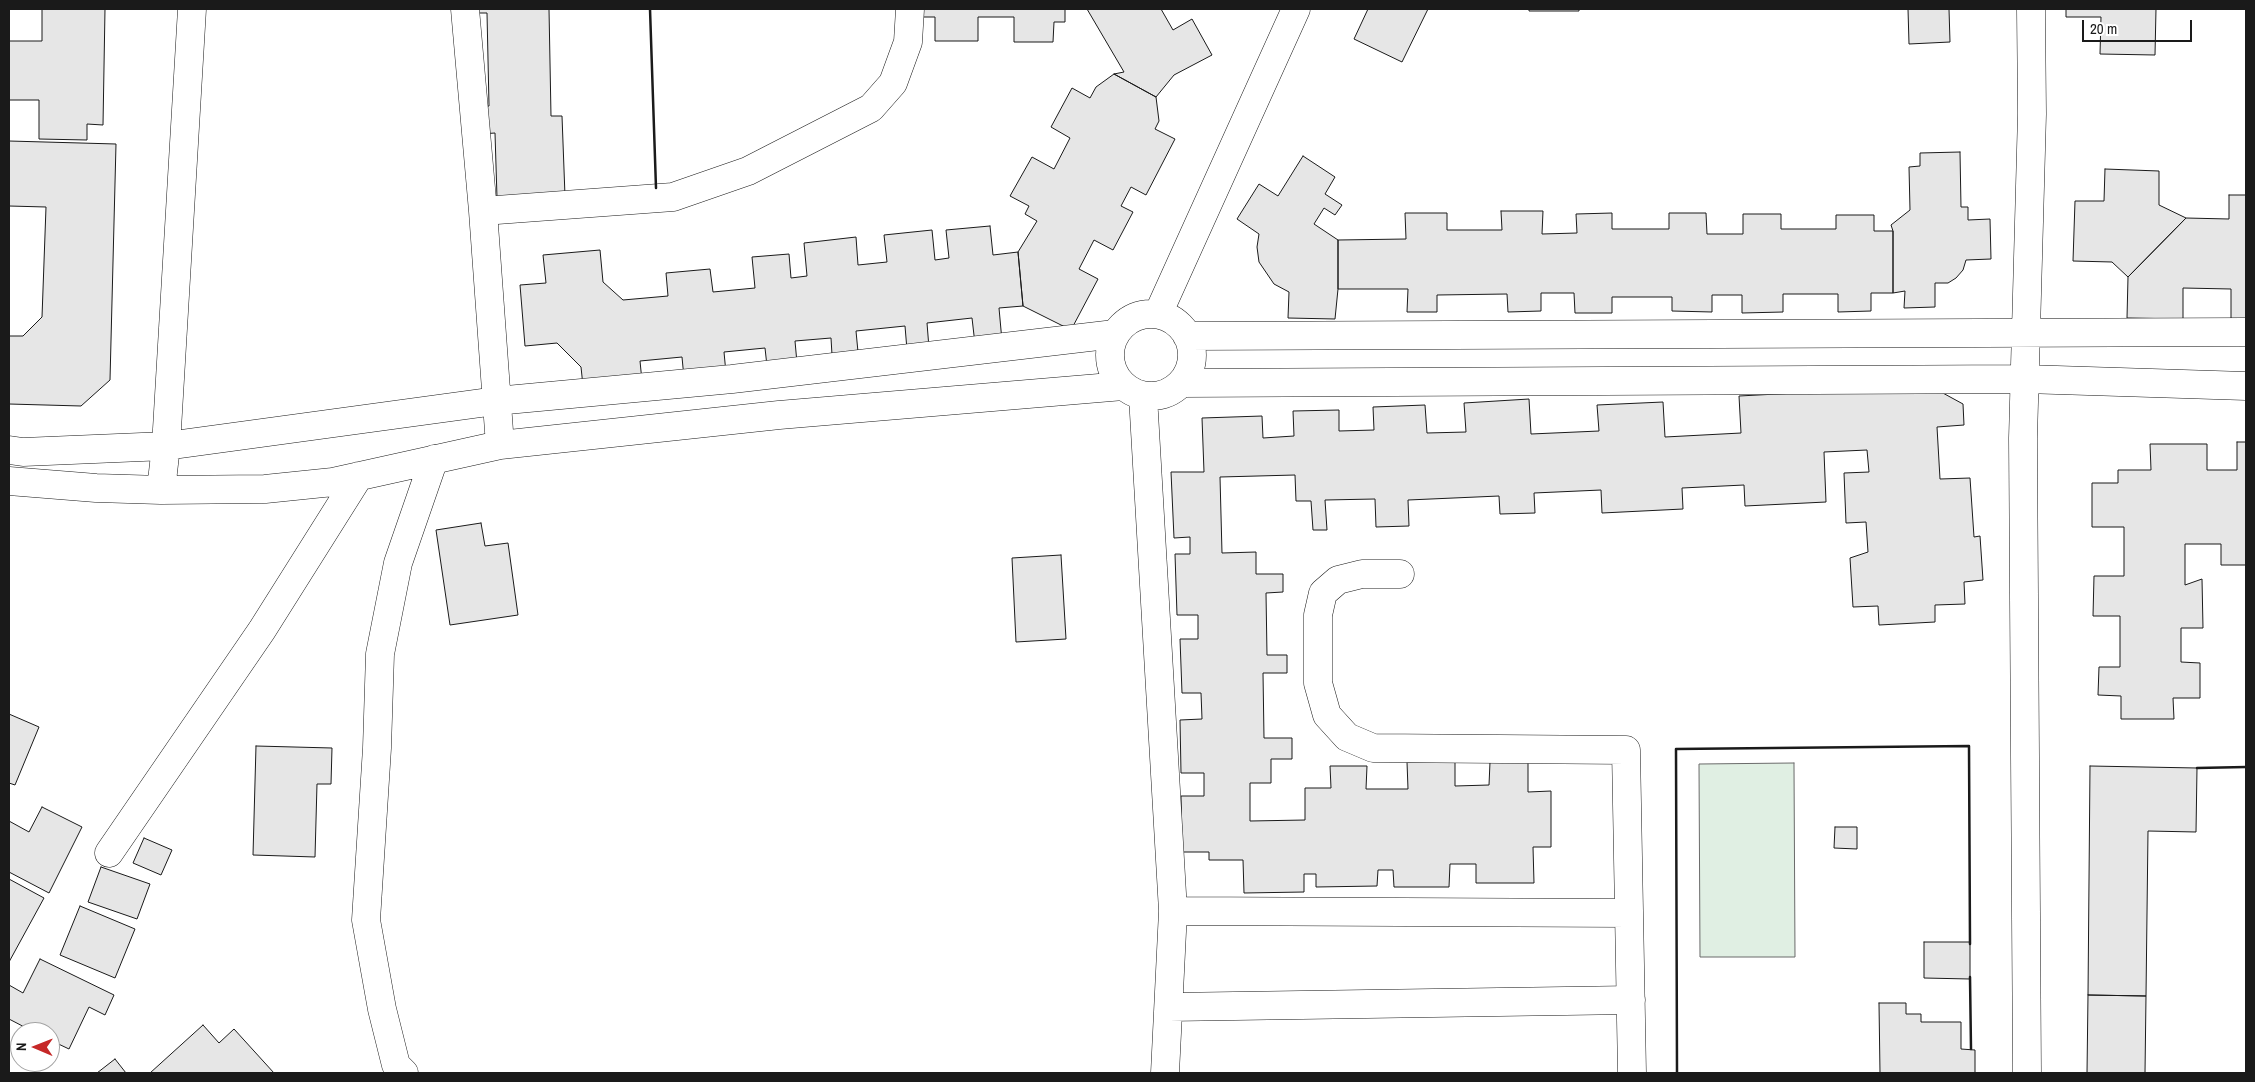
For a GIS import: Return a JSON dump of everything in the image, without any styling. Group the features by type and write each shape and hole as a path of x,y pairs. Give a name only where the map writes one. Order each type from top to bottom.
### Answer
{"street":[{"path":"161,490 166,446 192,9"},
{"path":"464,9 483,211 500,445"},
{"path":"483,211 673,197 748,172 871,108 893,83 908,42 910,9"},
{"path":"1158,314 1296,9"},
{"path":"2027,1073 2023,448 2032,114 2031,9"},
{"path":"9,481 96,488 161,490 265,489 332,482 500,445 779,415 1133,391 1162,396 1178,387 1189,372 1192,354 1187,336 1175,322 1158,314 1140,315 1123,324 1115,334 1109,357 1114,375 1133,391 1173,911 1165,1073"},
{"path":"1187,336 2246,332"},
{"path":"9,450 23,452 166,446 496,401 732,379 1115,334"},
{"path":"1181,383 2025,379 2246,386"},
{"path":"404,1073 396,1065 391,1046 382,1009 366,920 377,748 380,654 398,563 434,459"},
{"path":"109,853 262,630 360,476"},
{"path":"1400,574 1362,574 1338,580 1323,593 1318,615 1318,683 1327,714 1347,737 1373,748 1626,750 1632,1073"},
{"path":"1173,911 1629,913"},
{"path":"1169,1007 1631,1000"}],"green space":[{"path":"1794,763 1795,957 1700,957 1699,764"}],"building":[{"path":"42,9 105,9 103,125 87,124 87,140 39,139 39,100 9,100 9,41 42,41"},
{"path":"477,9 549,9 551,116 562,116 565,196 497,198 495,133 481,134 481,107 489,106 487,13 477,13"},
{"path":"923,9 1065,9 1065,22 1054,22 1053,42 1014,42 1014,17 978,17 978,41 935,41 935,17 923,17"},
{"path":"1087,9 1161,9 1173,30 1192,19 1212,55 1174,75 1156,97 1114,74 1124,72"},
{"path":"1368,9 1428,9 1402,62 1354,39"},
{"path":"1529,9 1579,9 1579,11 1529,11"},
{"path":"1908,9 1949,9 1950,42 1909,44"},
{"path":"2066,9 2156,9 2155,55 2100,54 2101,17 2066,17"},
{"path":"1114,74 1156,97 1159,121 1155,129 1175,139 1146,195 1131,187 1121,206 1133,212 1113,250 1094,240 1079,269 1098,279 1071,330 1023,306 1018,252 1037,221 1025,214 1029,206 1010,196 1032,157 1054,169 1070,138 1051,127 1072,88 1090,98 1096,87"},
{"path":"9,141 116,144 110,380 81,406 9,404 9,336 23,336 42,317 46,207 9,206"},
{"path":"1960,152 1961,207 1968,207 1968,220 1990,219 1991,259 1966,260 1963,270 1956,278 1948,283 1935,283 1935,307 1904,308 1905,291 1893,293 1893,231 1891,225 1910,210 1909,167 1920,166 1920,153"},
{"path":"1303,156 1335,177 1325,194 1342,205 1335,215 1324,208 1314,224 1338,240 1338,289 1335,319 1288,318 1289,292 1274,284 1259,262 1257,247 1259,234 1237,219 1259,184 1278,196"},
{"path":"2105,169 2159,171 2159,205 2186,218 2128,277 2112,262 2073,261 2075,201 2104,201"},
{"path":"2229,195 2246,195 2246,320 2231,320 2231,289 2183,288 2183,319 2127,318 2128,277 2186,218 2229,219"},
{"path":"1501,211 1543,211 1542,234 1577,233 1576,214 1612,213 1612,229 1669,229 1669,213 1706,213 1707,234 1743,234 1743,214 1781,214 1781,229 1836,229 1836,215 1874,215 1874,231 1893,231 1893,293 1871,293 1871,311 1838,312 1838,294 1783,294 1783,312 1742,313 1742,295 1712,295 1712,312 1672,311 1672,297 1612,297 1612,313 1575,313 1574,293 1541,293 1541,311 1508,312 1507,294 1437,295 1437,312 1407,312 1408,289 1338,289 1338,240 1406,239 1405,213 1447,213 1447,230 1502,230"},
{"path":"990,226 993,255 1018,252 1023,306 999,308 1002,341 975,344 972,318 927,323 929,348 907,350 905,326 856,331 858,352 832,355 831,338 795,341 797,363 767,366 765,348 724,352 726,373 684,378 682,357 640,361 642,381 583,386 581,367 557,343 525,346 520,285 546,283 543,255 600,250 603,282 623,300 668,296 666,273 710,269 713,292 755,288 752,257 789,254 791,278 807,276 804,243 856,237 858,265 887,262 884,235 932,230 935,260 949,258 946,230"},
{"path":"1930,386 1963,404 1964,425 1937,427 1940,479 1970,478 1974,537 1980,536 1983,580 1964,582 1965,604 1935,605 1935,622 1879,625 1878,606 1853,607 1850,558 1868,552 1866,522 1846,523 1844,473 1869,472 1867,450 1824,452 1826,502 1745,506 1744,485 1682,488 1683,509 1602,513 1601,490 1534,493 1535,513 1500,514 1499,496 1408,500 1409,526 1376,527 1375,499 1325,500 1327,530 1313,530 1311,501 1296,501 1295,475 1220,477 1222,553 1256,552 1256,574 1283,574 1283,592 1266,593 1267,655 1287,655 1287,673 1263,673 1264,738 1292,738 1292,759 1271,759 1271,783 1250,783 1250,821 1305,820 1305,788 1331,788 1330,766 1367,766 1366,789 1408,789 1407,762 1455,762 1455,786 1489,785 1490,762 1528,762 1528,792 1551,791 1551,847 1533,847 1534,883 1476,883 1476,864 1450,864 1449,887 1394,887 1393,870 1378,870 1377,886 1316,887 1316,874 1304,874 1304,892 1244,893 1243,860 1209,860 1209,852 1182,852 1181,796 1204,796 1204,773 1181,773 1180,720 1202,719 1201,693 1182,693 1180,639 1198,639 1198,615 1177,615 1175,554 1190,554 1190,537 1174,538 1171,472 1204,472 1202,418 1262,416 1263,438 1294,436 1293,411 1339,410 1339,431 1374,430 1373,407 1425,405 1427,433 1466,432 1464,403 1529,399 1531,434 1599,431 1597,405 1663,402 1665,437 1741,433 1739,396"},
{"path":"2237,442 2246,442 2246,565 2221,565 2221,544 2185,544 2185,585 2202,579 2203,628 2181,628 2181,662 2200,663 2200,698 2173,698 2174,719 2121,719 2121,696 2098,695 2099,667 2120,667 2120,616 2093,616 2094,576 2124,576 2124,527 2092,527 2092,483 2118,483 2118,470 2151,470 2150,444 2207,444 2207,470 2237,470"},
{"path":"481,523 485,546 508,543 518,615 450,625 436,530"},
{"path":"1061,555 1066,639 1016,642 1012,558"},
{"path":"9,714 39,727 15,785 9,783"},
{"path":"256,746 332,748 331,784 317,784 315,857 253,855"},
{"path":"2090,766 2197,768 2196,832 2148,831 2146,996 2088,995"},
{"path":"42,807 82,827 49,893 9,872 9,821 29,832"},
{"path":"1835,827 1857,827 1857,849 1834,848"},
{"path":"144,838 172,850 161,875 133,863"},
{"path":"101,867 150,884 137,919 88,902"},
{"path":"9,879 44,898 9,962"},
{"path":"80,906 135,929 115,978 60,955"},
{"path":"1924,942 1970,942 1970,979 1924,978"},
{"path":"40,959 114,995 105,1015 89,1007 69,1049 60,1045 60,1022 15,1022 9,1019 9,985 23,993"},
{"path":"2088,995 2146,996 2145,1073 2087,1073"},
{"path":"1879,1003 1906,1003 1906,1014 1921,1014 1921,1022 1961,1022 1961,1049 1975,1050 1975,1073 1880,1073"},
{"path":"203,1025 219,1043 234,1029 274,1073 150,1073"},
{"path":"115,1059 126,1073 97,1073"}],"wall":[{"path":"650,9 656,188"},
{"path":"1677,1073 1676,749 1969,746 1970,944"},
{"path":"2197,768 2246,767"},
{"path":"1970,977 1971,1049"}]}
